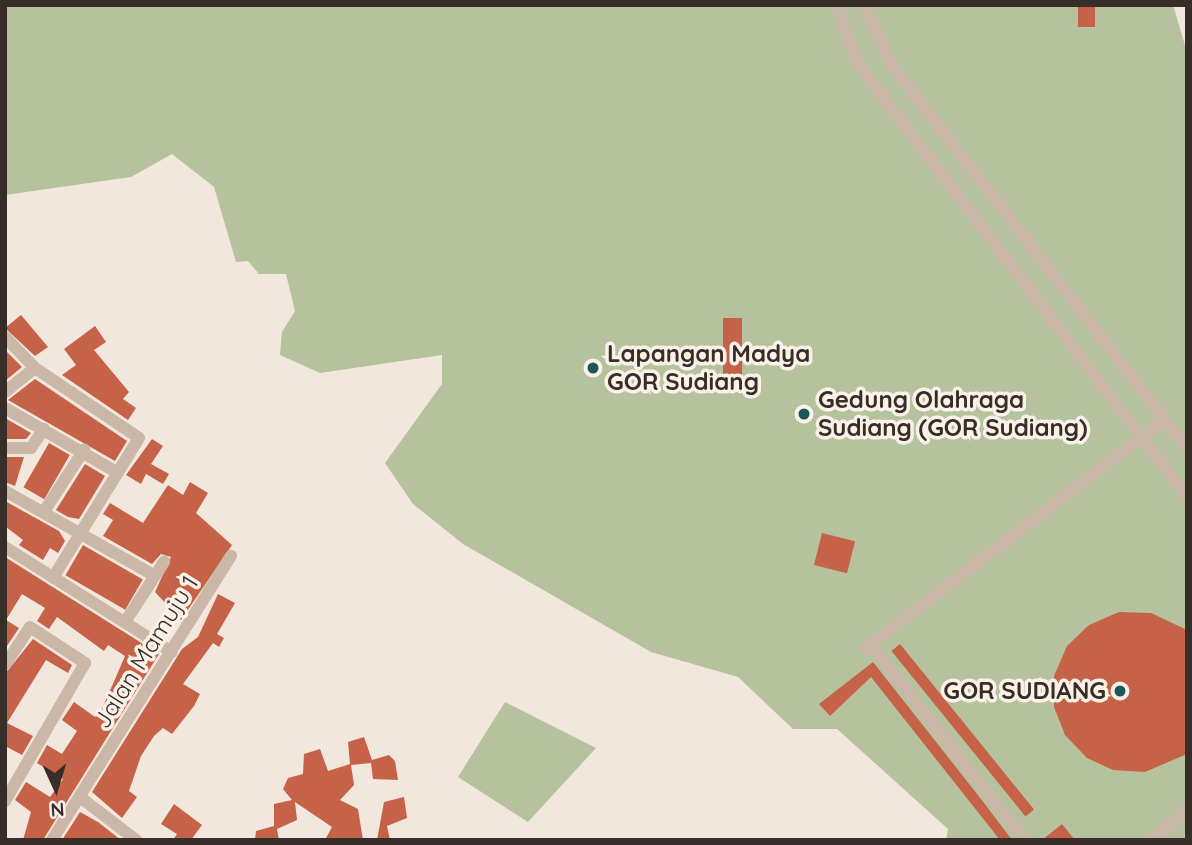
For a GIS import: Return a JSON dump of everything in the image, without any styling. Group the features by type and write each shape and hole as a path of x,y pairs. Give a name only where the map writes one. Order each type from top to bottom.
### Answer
{"street":[{"path":"836,5 858,64 1187,497"},
{"path":"865,5 891,64 1187,449"},
{"path":"5,337 35,368 139,436 53,578"},
{"path":"5,392 35,368"},
{"path":"5,408 84,450 118,473"},
{"path":"1025,840 868,646 1164,420"},
{"path":"5,448 29,449 44,429"},
{"path":"45,510 84,450"},
{"path":"5,491 45,510 155,576"},
{"path":"5,547 172,652"},
{"name":"Jalan Mamuju 1","path":"52,840 231,556"},
{"path":"125,622 164,562"},
{"path":"5,665 30,626 85,663 7,795"},
{"path":"80,797 136,840"},
{"path":"1150,840 1187,810"}],"green space":[{"name":"Gedung Olahraga Sudiang (GOR Sudiang)","path":"5,5 1173,5 1187,52 1187,840 946,840 948,829 837,729 793,729 738,677 651,652 463,544 413,504 385,463 442,384 442,355 320,373 280,355 282,332 295,311 286,274 259,274 248,261 236,262 214,187 172,154 131,177 5,195"},
{"path":"505,702 596,748 528,822 458,777"}],"building":[{"path":"1078,5 1095,5 1095,27 1078,27"},
{"path":"21,315 48,347 35,356 5,328"},
{"path":"723,318 742,318 742,383 723,383"},
{"path":"95,326 106,342 94,350 129,392 123,399 136,408 128,420 62,375 76,365 64,349"},
{"path":"5,350 22,367 5,381"},
{"path":"35,379 127,441 115,461 8,400"},
{"path":"5,418 31,433 26,439 5,439"},
{"path":"152,439 163,446 151,464 169,474 163,484 146,474 141,484 126,475"},
{"path":"49,443 70,455 44,499 24,487"},
{"path":"5,457 24,457 15,486 5,482"},
{"path":"85,464 105,476 79,519 68,517 56,510"},
{"path":"190,482 208,493 196,513 232,545 181,620 155,592 171,557 161,554 152,564 103,536 113,520 103,514 110,503 143,523 168,485 183,495"},
{"path":"5,501 59,531 65,541 58,553 50,548 43,560 19,545 23,540 6,527"},
{"path":"822,533 855,541 847,573 814,565"},
{"path":"83,545 143,580 125,610 66,575"},
{"path":"5,557 159,654 43,840 23,840 31,812 15,800 26,782 50,797 63,779 37,763 47,745 62,754 77,731 62,720 74,702 95,717 102,709 125,656 108,645 104,651 57,617 49,629 37,621 45,608 22,594 6,620 19,628 5,649"},
{"path":"218,594 235,603 217,634 224,638 219,647 213,643 183,684 200,694 172,734 163,728 154,736 141,756 129,791 137,797 122,818 92,792 182,649 198,637"},
{"name":"GOR SUDIANG","path":"1119,612 1151,613 1187,630 1187,754 1145,772 1113,770 1087,758 1065,735 1054,707 1054,676 1067,646 1089,625"},
{"path":"33,639 72,665 68,673 46,660 7,723 33,736 22,755 5,746 5,674"},
{"path":"900,644 1034,810 1025,816 891,651"},
{"path":"873,662 1012,840 1000,840 871,677 830,716 819,704"},
{"path":"364,737 372,760 389,755 395,761 398,780 373,779 371,763 351,765 354,785 340,800 358,809 363,840 325,840 332,827 295,802 297,820 277,829 279,840 255,840 256,831 274,826 274,804 292,800 283,789 288,778 303,774 304,754 320,749 328,771 350,764 348,742"},
{"path":"404,797 407,818 387,826 390,840 377,840 384,802"},
{"path":"174,804 202,825 191,840 173,840 177,834 161,824"},
{"path":"80,812 98,822 121,840 62,840"},
{"path":"1062,824 1075,840 1042,840"}],"place":[{"name":"Lapangan Madya GOR Sudiang","path":"593,368"},
{"name":"Gedung Olahraga Sudiang (GOR Sudiang)","path":"804,414"},
{"name":"GOR SUDIANG","path":"1120,691"}]}
